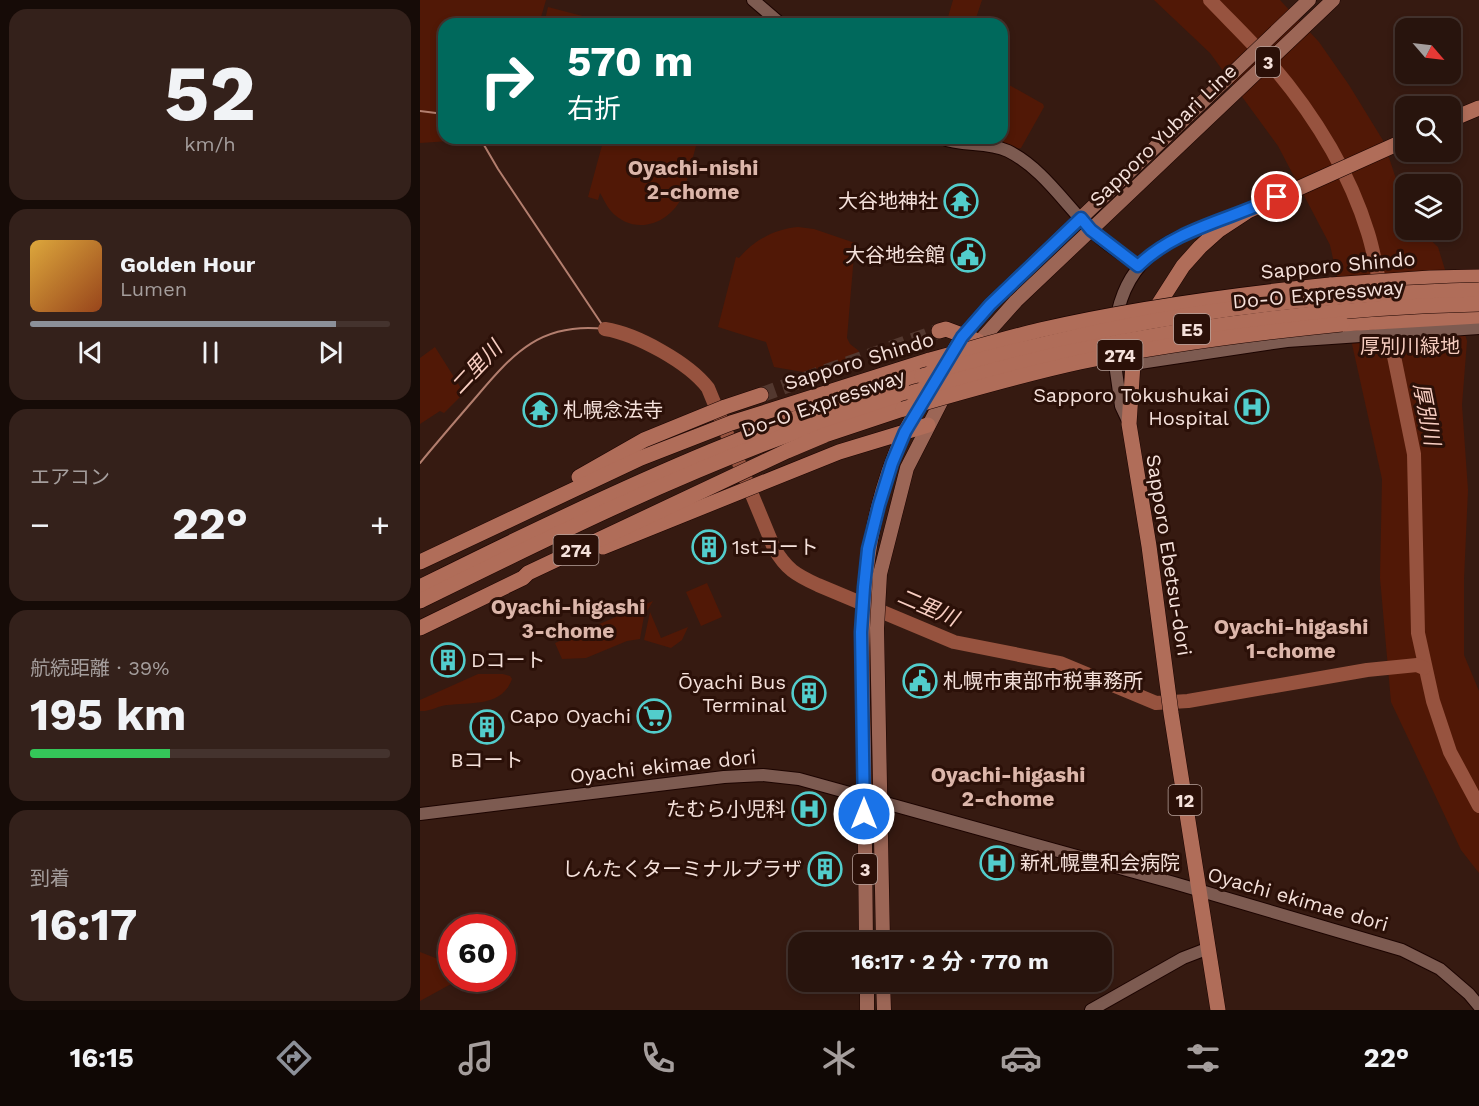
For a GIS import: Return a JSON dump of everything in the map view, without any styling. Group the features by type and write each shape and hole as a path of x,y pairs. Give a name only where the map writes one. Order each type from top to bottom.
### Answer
{"highway":[{"path":"1461,115 1479,108"},
{"name":"Sapporo Ebetsu-dori","path":"1218,1010 1168,693 1129,424 1133,364 1146,327 1160,300 1183,266 1219,230 1248,211 1395,145"},
{"name":"Sapporo Shindo","path":"420,562 641,458 731,423 930,360 1040,330 1158,308 1296,289 1430,278 1479,278"},
{"name":"Do-O Expressway","path":"420,587 556,521 777,432 825,407 992,356 1113,328 1236,308 1349,296 1479,290"},
{"name":"Do-O Expressway","path":"777,432 996,369 1072,351 1234,322 1355,310 1479,304"},
{"name":"274","path":"420,628 523,578 528,573 742,471 825,435 903,409 1022,376 1138,351 1266,332 1342,324 1479,316"},
{"path":"939,331 946,329 978,341"},
{"name":"274","path":"501,522 644,440 761,395"},
{"path":"523,578 529,578 839,452 928,425"},
{"name":"Do-O Expressway","path":"420,601 596,516 682,471"}],"main road":[{"name":"Sapporo Yubari Line","path":"866,932 863,596 868,549 875,521 905,432 963,336 990,305 1309,0"},
{"name":"Sapporo Yubari Line","path":"883,932 878,599 880,574 907,468 958,371 978,341 1016,301 1333,0"},
{"path":"867,992 867,1010"},
{"path":"883,992 884,1010"}],"street":[{"path":"753,0 774,18"},
{"path":"973,144 998,147 1022,159 1047,182 1091,230 1138,266"},
{"path":"1129,424 1121,406 1114,357 1114,336 1119,304 1138,266 1171,240 1248,211"},
{"path":"1114,357 1123,364 1133,364 1277,342 1479,328"},
{"name":"Oyachi ekimae dori","path":"420,814 578,794 759,775 808,781 1402,950 1440,969 1479,1005"},
{"path":"1091,1010 1183,958 1209,948"}],"green space":[{"path":"420,0 546,0 541,18 438,18 438,142 420,143"},
{"path":"953,0 982,0 976,18 948,18"},
{"name":"厚別川緑地","path":"1154,0 1280,0 1319,42 1384,142 1395,176 1395,240 1431,240 1438,247 1467,341 1462,405 1468,490 1464,579 1464,655 1479,691 1479,873 1461,850 1391,702 1380,578 1382,479 1330,245 1278,146 1210,53"},
{"path":"548,7 590,18 545,18"},
{"path":"1008,84 1043,104 1044,107 1021,148 1017,149 1004,144 1008,144"},
{"path":"602,144 696,144 683,195 669,214 660,220 640,225 629,223 610,210 600,193 598,200 588,197"},
{"path":"798,227 814,229 855,243 847,338 850,344 859,351 855,359 809,373 774,367 766,342 718,327 736,257 739,258 766,236"},
{"path":"435,347 464,393 444,413 440,411 420,424 420,358"},
{"path":"707,583 722,617 701,626 686,592"},
{"path":"653,601 644,616 640,639 627,641 586,658 562,659 555,643"},
{"path":"650,612 661,638 688,627 682,640 671,648 644,640"},
{"path":"478,674 503,674 512,679 507,688 493,699 420,711 420,700"},
{"path":"420,952 438,959 438,991 420,1001"}],"waterway":[{"name":"厚別川","path":"1210,0 1270,63 1328,143 1360,210 1372,247 1381,291"},
{"path":"420,111 438,113"},
{"path":"483,144 605,329"},
{"name":"厚別川","path":"1387,322 1414,454 1418,633 1433,701 1450,752 1479,806"},
{"name":"二里川","path":"420,463 491,380 531,343 564,330 605,329"},
{"name":"二里川","path":"605,329 632,337 661,351 688,369 708,388 774,548 787,566 818,585 954,642 1060,663 1156,703 1188,701 1367,670 1417,665 1424,668"}],"tunnel":[{"path":"761,395 939,331"}],"place":[{"name":"大谷地神社","path":"961,201"},
{"name":"大谷地会館","path":"968,255"},
{"name":"Sapporo Tokushukai Hospital","path":"1252,407"},
{"name":"札幌念法寺","path":"540,410"},
{"name":"1stコート","path":"709,547"},
{"name":"Dコート","path":"448,660"},
{"name":"札幌市東部市税事務所","path":"920,681"},
{"name":"Ōyachi Bus Terminal","path":"809,693"},
{"name":"Capo Oyachi","path":"654,716"},
{"name":"Bコート","path":"487,727"},
{"name":"たむら小児科","path":"809,809"},
{"name":"新札幌豊和会病院","path":"997,863"},
{"name":"しんたくターミナルプラザ","path":"825,869"}],"district":[{"name":"Oyachi-nishi 2-chome","path":"693,179"},
{"name":"Oyachi-higashi 3-chome","path":"568,618"},
{"name":"Oyachi-higashi 1-chome","path":"1291,638"},
{"name":"Oyachi-higashi 2-chome","path":"1008,786"}],"route":[{"path":"864,814 861,632 868,549 892,463 905,432 962,337 990,305 1081,218 1091,230 1138,266 1171,240 1248,211 1277,197"}]}
